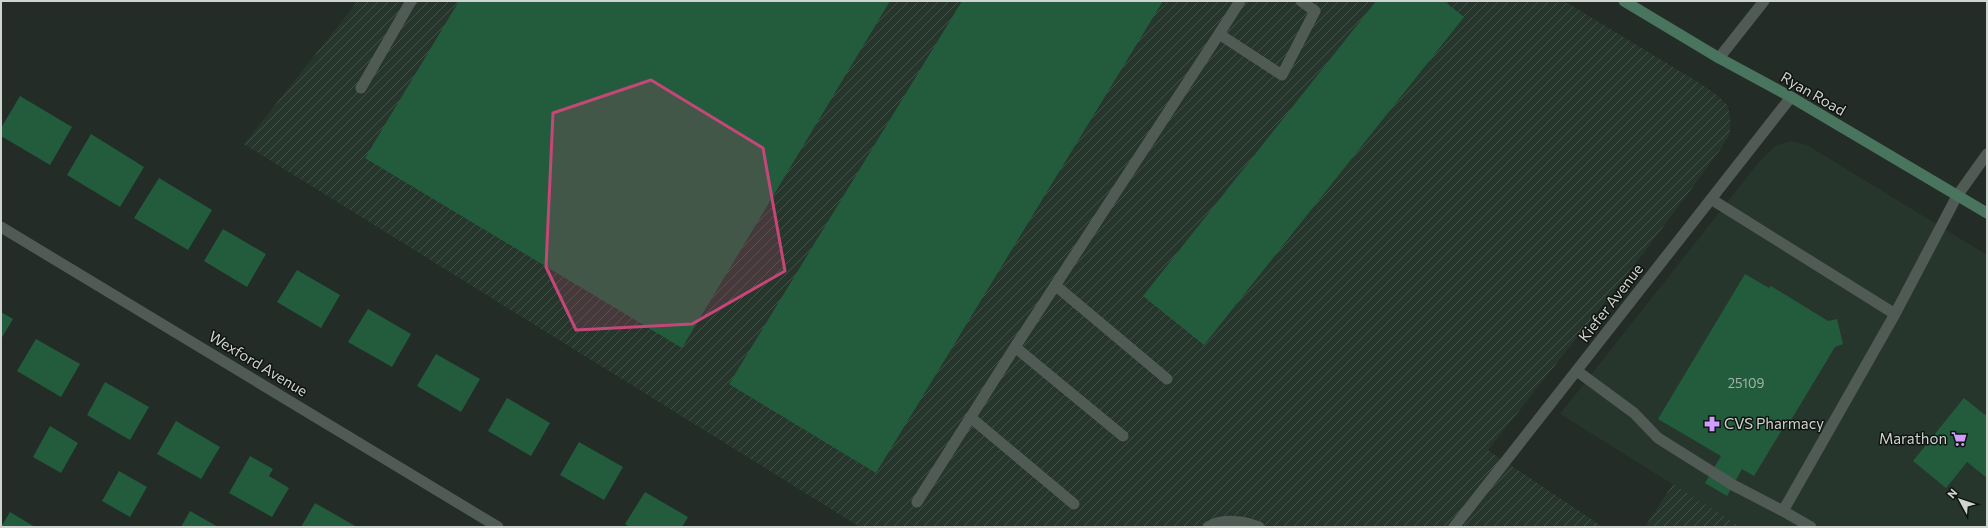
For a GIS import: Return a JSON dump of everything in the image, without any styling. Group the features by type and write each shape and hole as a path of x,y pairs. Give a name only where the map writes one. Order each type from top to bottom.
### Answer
{"main road":[{"name":"Ryan Road","path":"1624,1 1719,58 1792,97 1987,213"}],"street":[{"path":"361,88 411,1"},
{"path":"917,502 1240,1"},
{"path":"1219,34 1282,75 1315,11 1301,1"},
{"path":"1719,58 1764,1"},
{"name":"Kiefer Avenue","path":"1454,527 1792,97"},
{"path":"1783,511 1895,314 1957,196 1987,154"},
{"path":"1711,199 1895,314"},
{"name":"Wexford Avenue","path":"1,227 498,527"},
{"path":"1056,285 1167,379"},
{"path":"1015,348 1123,436"},
{"path":"1577,371 1634,413 1658,438 1733,485 1812,527"},
{"path":"970,418 1074,504"},
{"path":"1208,527 1215,522 1248,522 1259,527"}],"highlighted area":[{"path":"651,80 763,148 785,271 692,324 576,330 546,267 553,113"}],"shaded area":[{"path":"358,1 1564,1 1701,84 1718,96 1728,106 1730,133 1720,150 1646,250 1488,450 1603,527 860,527 244,144"},
{"path":"1790,141 1807,145 1987,255 1987,527 1741,527 1560,414 1763,157 1776,146"},
{"path":"1673,484 1741,527 1645,527"}],"building":[{"path":"459,1 890,1 682,348 365,158"},
{"path":"962,1 1163,1 876,473 729,384"},
{"path":"1376,1 1444,1 1464,17 1204,345 1143,296"},
{"path":"20,96 72,127 50,165 1,136 1,128"},
{"path":"91,134 144,167 120,207 67,175"},
{"path":"159,178 212,210 188,250 134,218"},
{"path":"223,229 266,254 247,287 204,261"},
{"path":"297,270 340,295 321,328 277,302"},
{"name":"CVS Pharmacy","path":"1745,274 1769,288 1771,286 1828,321 1837,319 1843,344 1835,347 1785,430 1783,428 1754,476 1742,469 1727,496 1705,483 1721,456 1658,419"},
{"path":"368,309 411,334 392,367 348,342"},
{"path":"1,312 13,319 1,339"},
{"path":"36,339 80,364 61,397 17,371"},
{"path":"436,354 480,379 461,412 417,386"},
{"path":"105,382 149,407 130,440 87,415"},
{"path":"507,398 550,423 531,456 488,431"},
{"path":"1964,398 1985,415 1987,412 1987,478 1967,462 1946,488 1913,461"},
{"path":"176,421 220,447 201,479 157,454"},
{"path":"50,426 78,443 61,473 33,457"},
{"path":"579,442 623,467 604,500 560,475"},
{"path":"250,456 273,469 269,476 289,488 272,517 229,493"},
{"path":"119,471 147,487 130,517 102,501"},
{"path":"645,492 688,517 682,527 630,527 625,524"},
{"path":"315,503 357,527 301,527"},
{"path":"190,511 218,527 181,527"},
{"path":"10,512 35,527 1,527"}],"place":[{"name":"CVS Pharmacy","path":"1712,424"},
{"name":"Marathon","path":"1959,439"}]}
